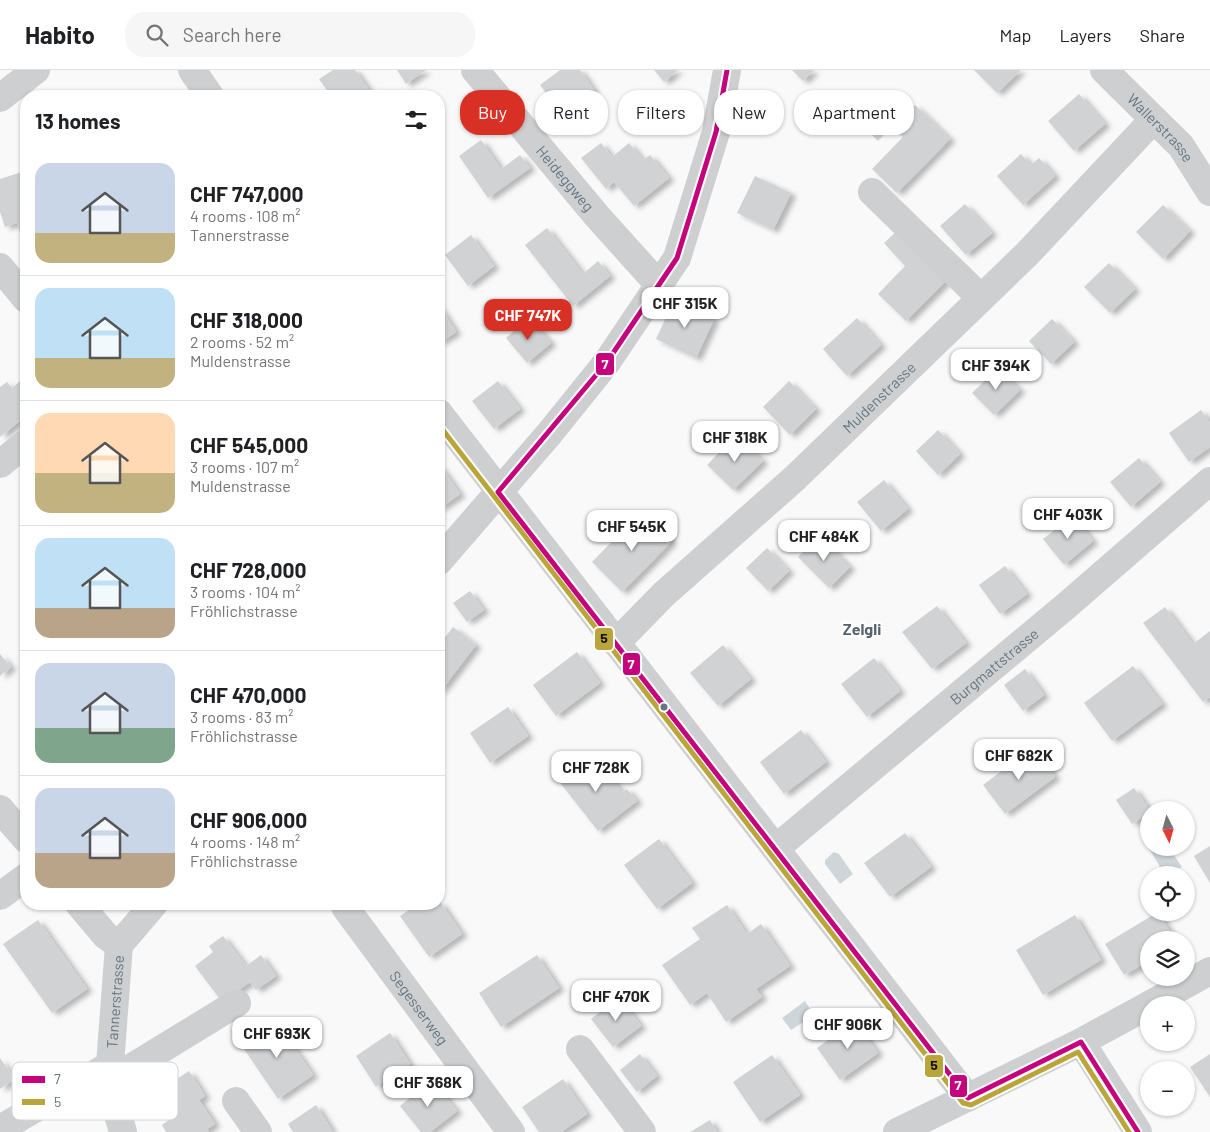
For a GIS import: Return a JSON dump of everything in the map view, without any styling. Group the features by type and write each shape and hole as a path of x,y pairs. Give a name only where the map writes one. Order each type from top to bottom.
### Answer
{"street":[{"path":"192,70 206,90"},
{"name":"Heideggweg","path":"475,70 597,216 658,285"},
{"path":"445,555 549,434 607,362 678,258 716,132 727,70"},
{"name":"Wallerstrasse","path":"1104,70 1181,146 1210,192"},
{"path":"0,98 35,81"},
{"name":"Muldenstrasse","path":"616,643 664,594 795,478 1027,254 1153,120"},
{"path":"872,192 981,298"},
{"path":"0,267 20,292"},
{"path":"445,421 968,1098"},
{"path":"0,464 20,448"},
{"name":"Burgmattstrasse","path":"776,848 1208,487"},
{"path":"0,809 20,833"},
{"path":"0,896 20,881"},
{"path":"84,910 106,936 119,945"},
{"name":"Tannerstrasse","path":"111,1062 119,945 149,910"},
{"name":"Segesserweg","path":"347,910 511,1132"},
{"path":"1165,996 1210,971"},
{"path":"130,1062 237,1003"},
{"path":"897,1132 1082,1042 1140,1010"},
{"path":"1082,1042 1138,1132"},
{"path":"580,1049 642,1132"},
{"path":"236,1101 258,1132"},
{"path":"0,1130 19,1120"}],"shaded area":[{"path":"872,135 884,135 878,141"},
{"path":"834,852 839,854 853,874 840,884 825,864 825,860"},
{"path":"1153,856 1174,856 1181,866 1160,866"},
{"path":"805,1001 814,1015 791,1030 782,1018"}],"building":[{"path":"333,70 355,70 369,90 327,90 319,79"},
{"path":"397,70 426,70 406,84"},
{"path":"560,70 580,70 594,90 544,90 540,85"},
{"path":"654,70 678,70 664,82"},
{"path":"792,70 814,70 803,81"},
{"path":"974,70 1021,70 997,93"},
{"path":"1079,94 1105,124 1074,151 1048,121"},
{"path":"914,106 950,139 897,193 872,169 903,137 901,135 914,135"},
{"path":"481,140 501,169 520,155 530,168 488,198 459,156"},
{"path":"601,143 612,157 629,143 643,160 650,155 669,178 634,206 614,182 606,189 581,158"},
{"path":"1021,154 1031,165 1039,158 1055,176 1023,205 997,176"},
{"path":"20,173 20,232 17,223 5,227 0,212 0,179"},
{"path":"755,176 791,193 773,230 737,213"},
{"path":"965,204 992,233 966,255 940,226"},
{"path":"1163,205 1190,231 1163,259 1136,232"},
{"path":"547,228 583,274 598,261 610,276 573,306 525,245"},
{"path":"899,229 947,280 906,321 878,294 905,266 884,243"},
{"path":"471,235 494,266 468,286 445,255"},
{"path":"1109,263 1135,289 1110,313 1084,287"},
{"path":"674,300 714,319 696,358 656,339"},
{"path":"445,315 456,332 445,339"},
{"path":"529,318 551,343 527,363 506,338"},
{"path":"857,318 881,345 847,376 823,349"},
{"path":"1052,319 1074,342 1051,364 1029,341"},
{"path":"998,368 1020,390 994,415 972,393"},
{"path":"20,381 20,421 0,437 0,387 7,382 12,388"},
{"path":"498,381 520,409 494,429 472,401"},
{"path":"789,381 816,409 790,435 763,407"},
{"path":"1201,410 1210,423 1210,447 1189,462 1169,433"},
{"path":"938,430 960,454 938,475 916,451"},
{"path":"736,435 763,461 733,490 707,465"},
{"path":"1139,458 1160,482 1131,507 1110,482"},
{"path":"445,473 460,494 445,505"},
{"path":"884,480 908,509 881,531 857,502"},
{"path":"641,512 672,541 622,592 592,562"},
{"path":"1073,516 1093,541 1064,565 1043,539"},
{"path":"819,536 850,567 829,588 798,557"},
{"path":"767,548 789,571 768,591 746,568"},
{"path":"1005,566 1027,594 1000,614 979,585"},
{"path":"470,591 484,610 467,622 453,603"},
{"path":"937,606 966,643 932,669 902,632"},
{"path":"1165,607 1193,644 1210,631 1210,697 1203,702 1143,623"},
{"path":"453,627 476,645 445,685 445,637"},
{"path":"723,645 751,679 718,706 690,673"},
{"path":"577,652 600,683 556,716 533,685"},
{"path":"0,654 11,667 0,676"},
{"path":"874,658 900,691 867,717 841,684"},
{"path":"1133,666 1162,704 1112,741 1084,703"},
{"path":"1025,669 1044,695 1023,711 1004,685"},
{"path":"508,707 528,736 490,763 470,733"},
{"path":"801,730 826,762 784,794 760,762"},
{"path":"1033,747 1055,777 1005,814 983,785"},
{"path":"592,754 622,792 627,789 637,801 598,831 558,780"},
{"path":"1134,788 1143,801 1140,801 1140,819 1132,824 1116,800"},
{"path":"905,833 931,867 890,897 864,863"},
{"path":"659,839 692,883 657,909 624,865"},
{"path":"1210,846 1210,883 1194,856"},
{"path":"727,905 747,934 761,924 790,966 756,989 762,997 726,1022 707,993 690,1005 662,965 700,939 692,928"},
{"path":"445,909 462,934 429,957 400,916 409,910"},
{"path":"1075,915 1101,960 1043,995 1016,950"},
{"path":"38,920 87,989 52,1013 3,944"},
{"path":"1143,921 1163,921 1170,931 1140,931 1140,966 1124,975 1105,944"},
{"path":"223,936 246,966 261,955 276,976 256,990 250,982 222,1002 195,966 213,952 209,946"},
{"path":"537,955 559,988 501,1027 479,993"},
{"path":"619,997 641,1026 613,1047 591,1019"},
{"path":"275,1020 313,1075 278,1099 240,1043"},
{"path":"855,1021 878,1053 840,1080 817,1048"},
{"path":"390,1033 410,1064 376,1087 356,1056"},
{"path":"640,1054 657,1076 637,1092 620,1070"},
{"path":"1210,1054 1210,1097 1195,1074 1195,1064"},
{"path":"772,1055 800,1095 760,1122 733,1082"},
{"path":"0,1058 12,1075 12,1081 0,1089"},
{"path":"189,1071 205,1096 199,1100 215,1124 207,1129 209,1132 166,1132 162,1125 169,1120 178,1120 178,1078"},
{"path":"563,1079 587,1114 561,1132 539,1132 522,1107"},
{"path":"432,1080 457,1111 430,1132 421,1132 400,1106"},
{"path":"316,1105 333,1132 293,1132 288,1124"},
{"path":"710,1120 717,1132 690,1132"}],"transit line":[{"name":"7","path":"727,70 716,132 677,258 607,362 498,492 968,1098 1081,1042 1138,1132"},
{"name":"5","path":"445,433 963,1103 971,1105 1078,1052 1129,1132"}],"district":[{"name":"Zelgli","path":"862,628"}]}
